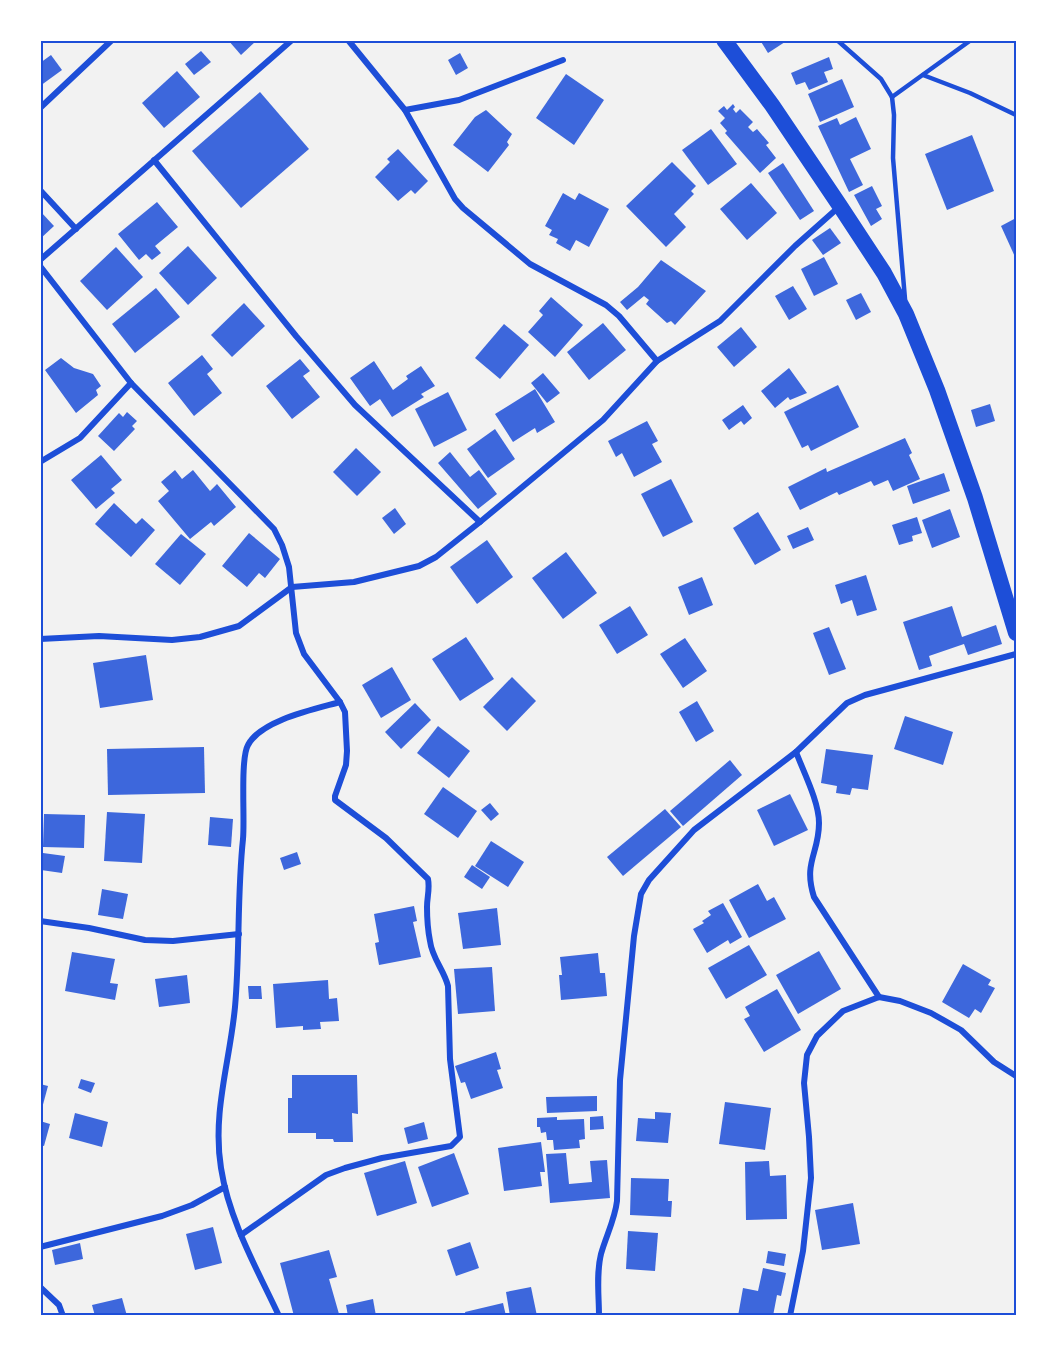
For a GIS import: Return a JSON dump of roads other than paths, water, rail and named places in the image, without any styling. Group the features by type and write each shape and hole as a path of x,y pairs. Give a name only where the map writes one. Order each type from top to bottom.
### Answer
{"highway":[{"path":"724,40 772,105 840,206 884,273 906,314 937,390 975,498 1017,633"}],"street":[{"path":"40,108 112,40"},
{"path":"40,260 292,40"},
{"path":"348,40 405,110 455,199 463,208 530,264 606,305 619,316 657,361"},
{"path":"405,110 459,100 563,60"},
{"path":"154,160 296,336 355,405 480,522"},
{"path":"40,190 76,229"},
{"path":"40,639 99,636 172,640 200,637 239,626 292,588 354,582 419,566 436,556 480,522 603,420 657,361 720,321 795,246 840,206"},
{"path":"40,266 131,383 274,529 282,545 292,588 296,633 304,654 345,712 346,765 335,800 386,838 428,879 430,890 427,907 430,942 433,956 448,986 450,1059 460,1137 451,1146 382,1158 345,1168 326,1176 241,1235"},
{"path":"40,462 80,438 131,383"},
{"path":"599,1316 600,1256 616,1212 620,1080 634,936 641,894 649,880 694,830 796,752 847,703 1017,654"},
{"path":"279,1316 241,1235 225,1187 217,1134 221,1094 235,1012 246,747 250,741 281,719 340,702"},
{"path":"796,752 818,810 819,830 809,868 809,882 814,897 879,997"},
{"path":"40,921 89,928 145,940 181,941 239,934"},
{"path":"790,1316 803,1251 811,1178 804,1083 807,1055 817,1036 843,1011 879,997 900,1001 931,1013 961,1030 994,1062 1017,1076"},
{"path":"40,1247 162,1216 192,1205 225,1187"},
{"path":"40,1287 59,1305 63,1316"}],"lane":[{"path":"837,40 881,79 892,97 893,158 906,314"},
{"path":"892,97 971,40"},
{"path":"923,75 970,93 1017,115"}]}
